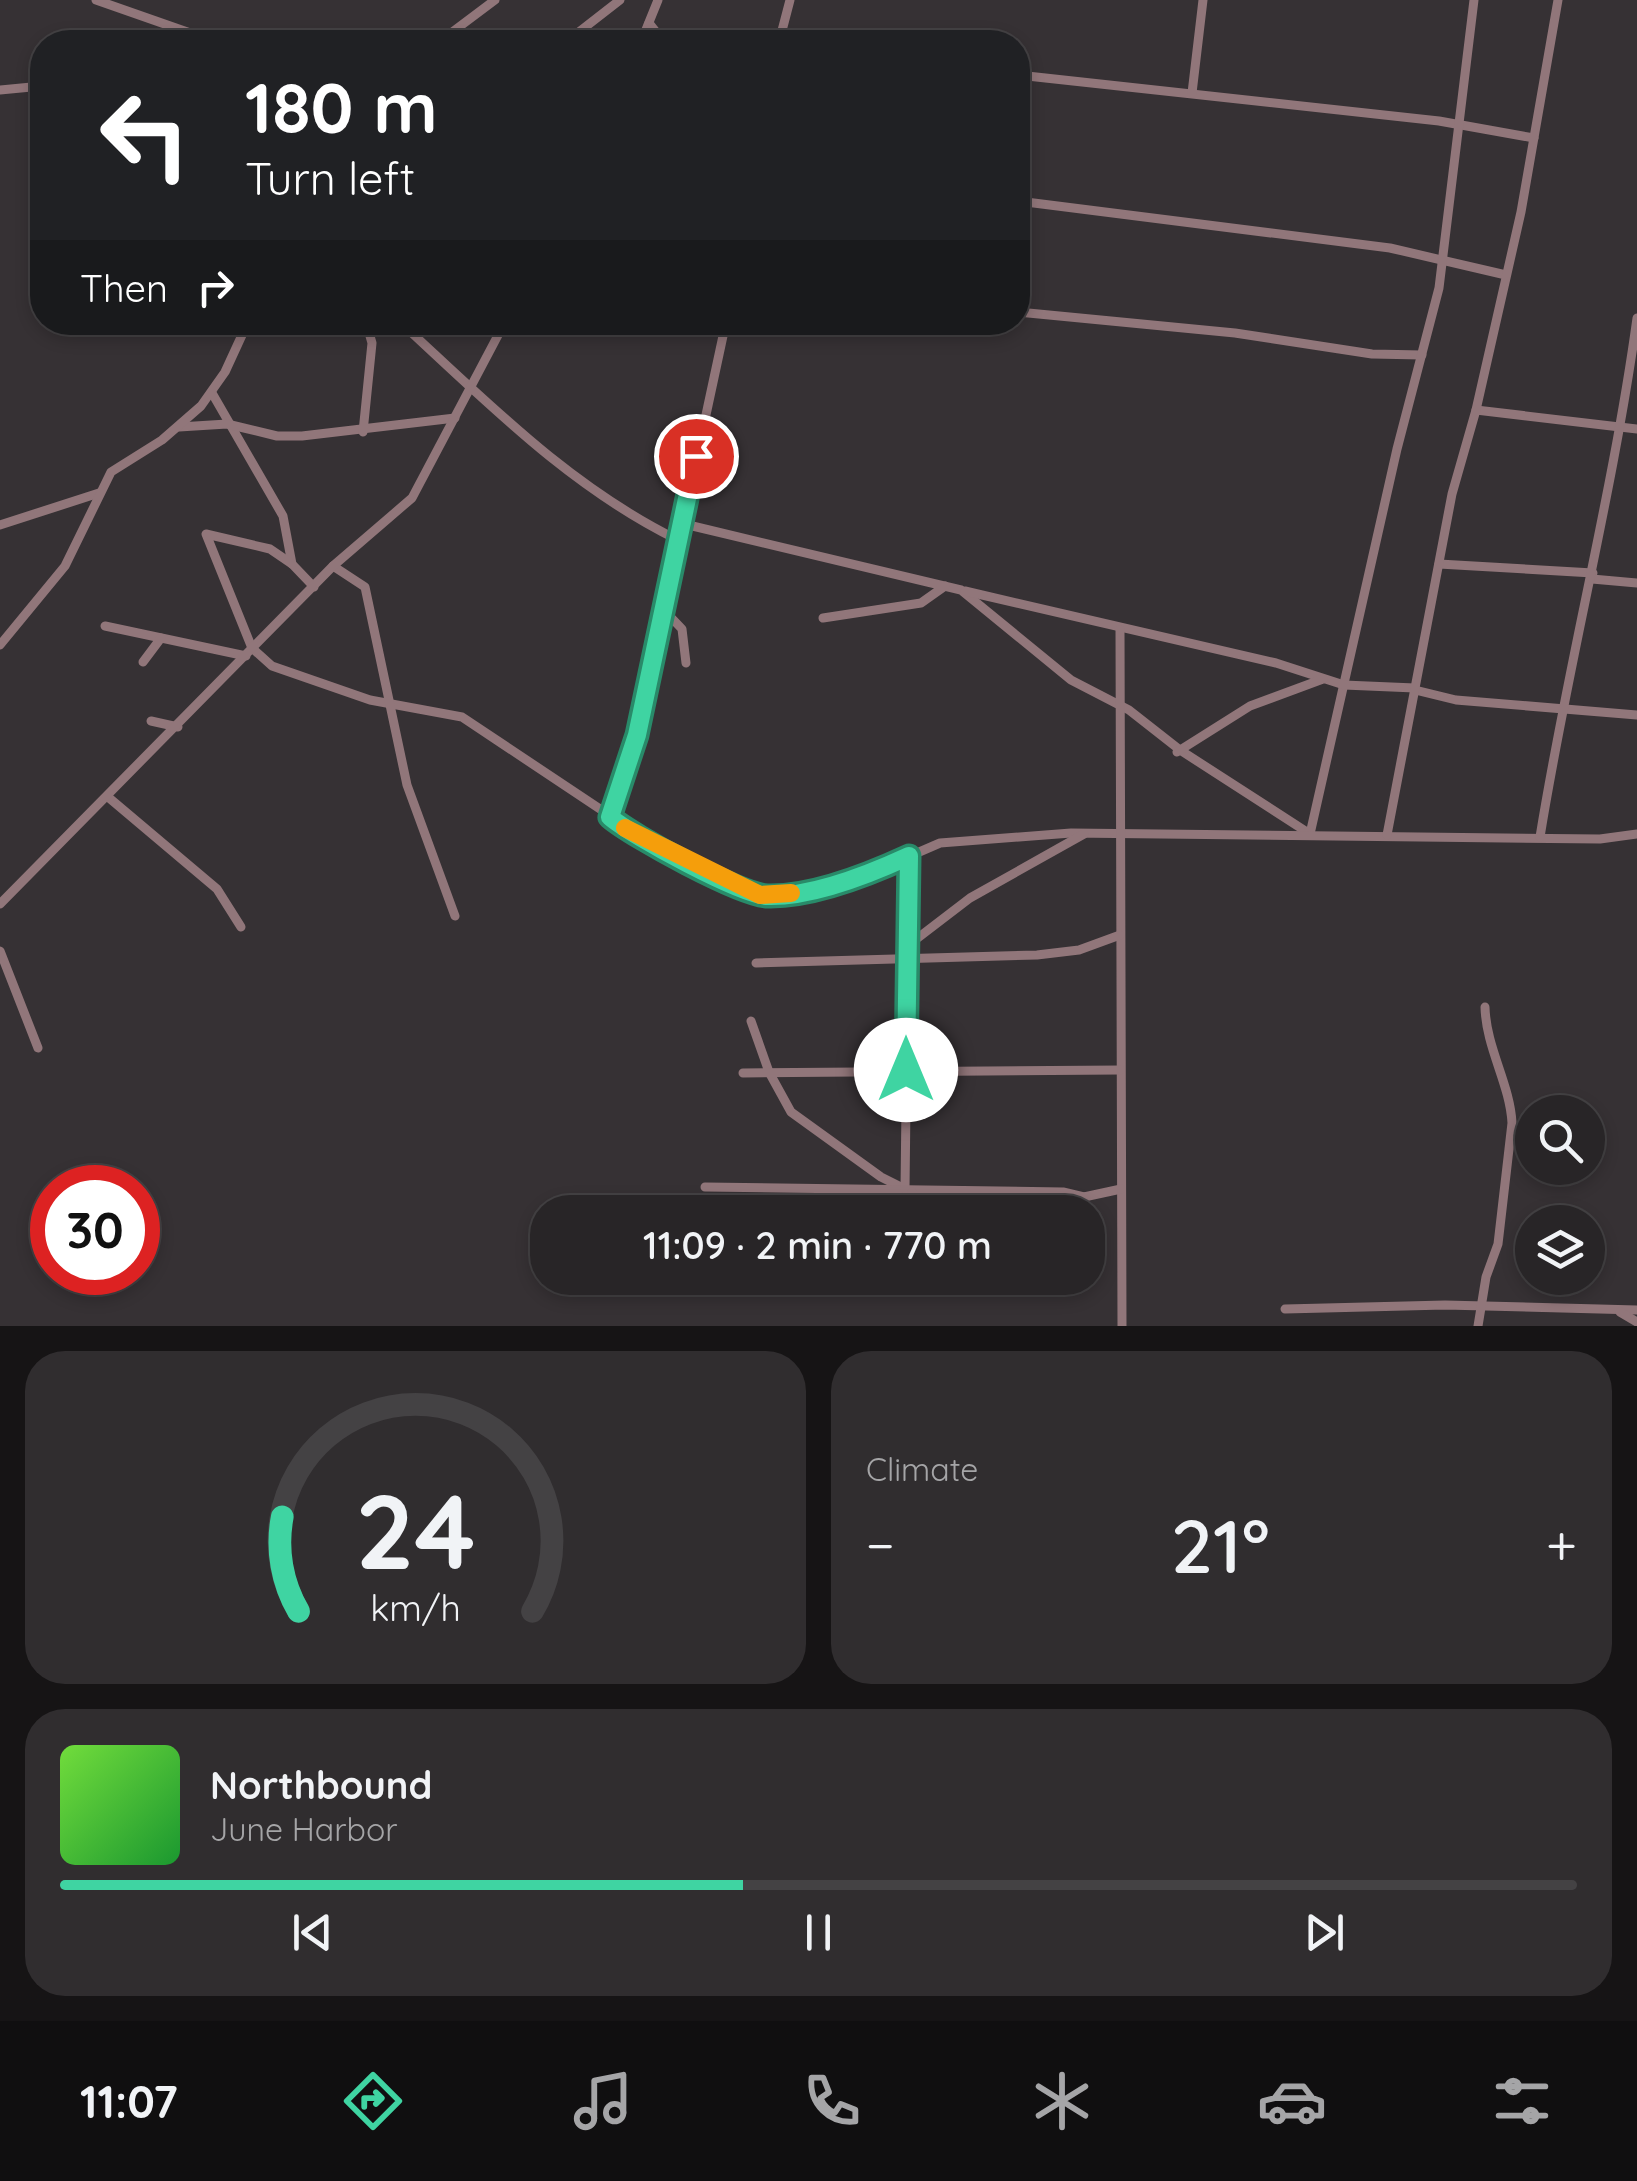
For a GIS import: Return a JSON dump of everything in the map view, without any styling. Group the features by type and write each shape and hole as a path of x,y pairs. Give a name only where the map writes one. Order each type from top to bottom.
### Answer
{"street":[{"path":"96,0 182,30"},
{"path":"455,30 496,0"},
{"path":"581,30 620,0"},
{"path":"646,30 658,0"},
{"path":"782,30 790,0"},
{"path":"1192,92 1203,0"},
{"path":"1310,834 1442,259 1474,0"},
{"path":"1387,835 1452,494 1476,410 1506,274 1558,0"},
{"path":"649,23 655,30"},
{"path":"1030,76 1192,92 1534,138"},
{"path":"0,90 30,87"},
{"path":"1030,203 1334,239 1506,274"},
{"path":"1030,313 1235,333 1372,354 1422,355"},
{"path":"1540,837 1622,426 1637,318"},
{"path":"0,645 65,566 111,472 179,427 212,393 241,335"},
{"path":"363,432 370,335"},
{"path":"413,335 470,390 605,500 678,540"},
{"path":"0,904 178,728 333,566 412,498 498,335"},
{"path":"610,817 637,735 723,335"},
{"path":"212,393 283,516 292,564"},
{"path":"1476,410 1637,429"},
{"path":"179,427 227,424 277,436 363,432 455,418"},
{"path":"0,525 98,493"},
{"path":"680,523 1344,685 1415,689 1456,700 1637,715"},
{"path":"249,652 206,534 270,548 314,587"},
{"path":"1439,564 1637,582"},
{"path":"333,566 365,587 406,785 455,916"},
{"path":"822,618 921,603 945,586"},
{"path":"961,590 1071,680 1121,706 1177,752 1310,834"},
{"path":"663,609 682,629 686,663"},
{"path":"105,626 249,652 281,670 390,706 462,717 657,847 766,896 858,879 940,843 1086,833 1600,839 1637,834"},
{"path":"1120,630 1122,1326"},
{"path":"144,662 160,638"},
{"path":"1177,752 1250,706 1326,678"},
{"path":"151,721 178,728"},
{"path":"108,797 217,889 241,927"},
{"path":"906,953 970,898 1086,833"},
{"path":"909,856 909,1195"},
{"path":"756,964 906,953 1037,956 1079,950 1120,935"},
{"path":"0,951 38,1048"},
{"path":"1478,1326 1479,1307 1498,1244 1512,1124 1485,1007"},
{"path":"752,1021 769,1072 790,1112 918,1195"},
{"path":"743,1073 1120,1070"},
{"path":"705,1187 1063,1192 1084,1197 1121,1190"},
{"path":"1285,1309 1637,1310"},
{"path":"1618,1310 1637,1322"}],"slow traffic":[{"path":"625,828 760,895 791,893"}],"route":[{"path":"696,456 637,735 610,817 657,847 766,896 858,879 909,856 906,1070"}]}
